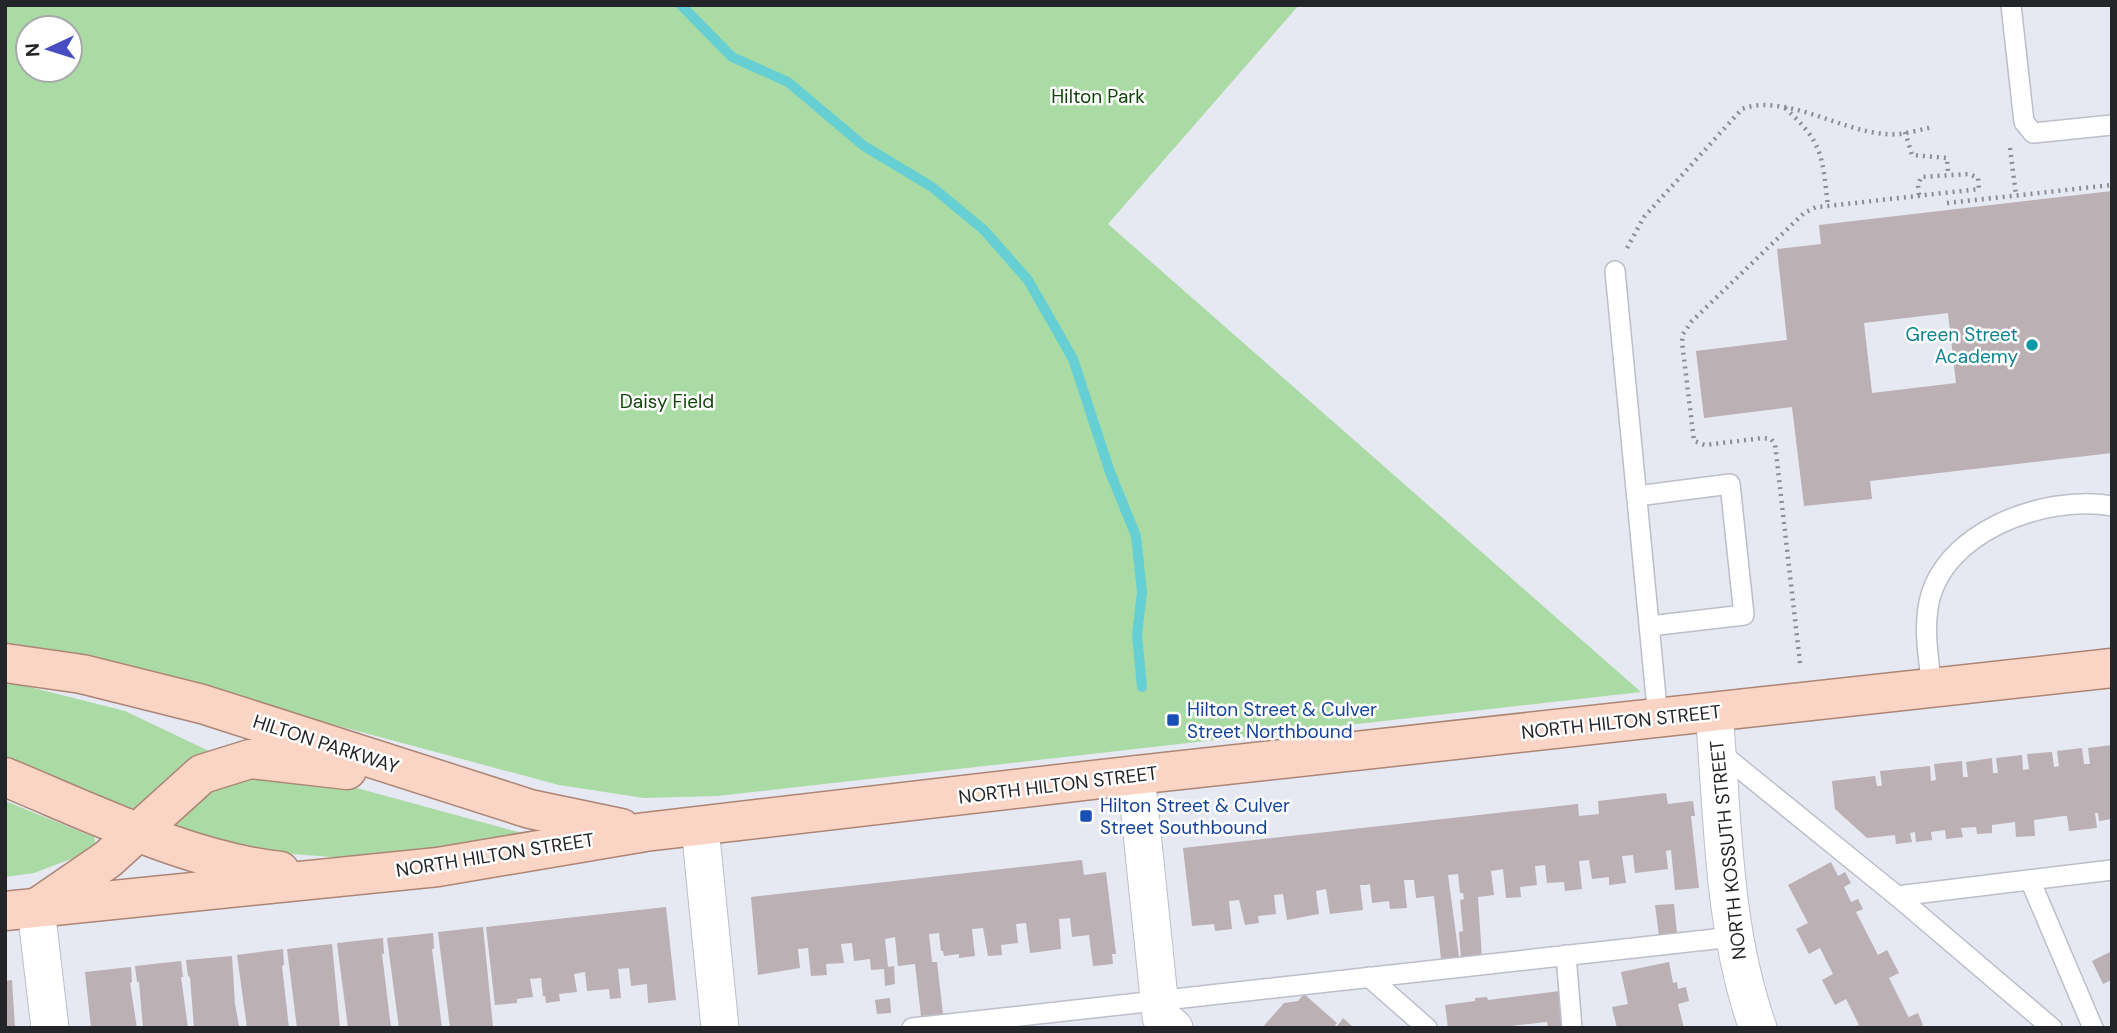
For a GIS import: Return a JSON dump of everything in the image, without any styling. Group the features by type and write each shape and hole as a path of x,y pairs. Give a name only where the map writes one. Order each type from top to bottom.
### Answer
{"main road":[{"name":"HILTON PARKWAY","path":"5,663 82,674 202,704 530,809 645,832"},
{"name":"NORTH HILTON STREET","path":"21,910 438,867 645,832 1136,775 2112,668"},
{"path":"21,910 108,859 202,774 250,759 326,766 498,799"},
{"path":"5,777 200,854 263,869 334,877"}],"street":[{"name":"NORTH KOSSUTH STREET","path":"1714,712 1733,937 1745,991 1758,1028"},
{"path":"1136,775 1167,1014"},
{"path":"700,827 720,1028"},
{"path":"21,910 50,1028"}],"lane":[{"path":"2011,5 2024,122 2033,133 2112,125"},
{"path":"1615,271 1658,718"},
{"path":"1637,496 1730,484 1744,615 1650,626"},
{"path":"1932,688 1927,641 1928,607 1935,584 1953,558 2003,522 2032,510 2070,504 2112,506"},
{"path":"1717,750 1897,896 2052,1028"},
{"path":"1897,896 2112,870"},
{"path":"2030,880 2093,1028"},
{"path":"912,1028 1167,1014 1370,977 1733,937"},
{"path":"1566,955 1572,1028"},
{"path":"1370,977 1427,1028"}],"path":[{"path":"1627,248 1644,217 1742,109 1763,104 1784,107 1886,134 1933,127"},
{"path":"1784,107 1804,125 1821,153 1828,206"},
{"path":"1905,132 1912,155 1947,158 1948,174"},
{"path":"2008,136 2016,195"},
{"path":"1800,663 1775,444 1770,439 1763,438 1705,445 1694,441 1682,342 1684,334 1692,321 1796,219 1816,207 1828,206 1979,188 1978,178 1969,174 1921,177 1919,195"},
{"path":"1947,203 2112,185"}],"green space":[{"name":"Daisy Field","path":"5,5 1299,5 1108,224 1641,692 718,796 644,798 559,785 107,664 5,649"},
{"path":"5,683 125,711 209,751 135,809 5,762"},
{"path":"259,772 320,778 529,835 360,859 238,850 177,831 168,820 204,789"},
{"path":"5,801 94,837 97,849 34,873 5,877"}],"building":[{"name":"Green Street Academy","path":"2112,191 2112,453 1870,481 1872,499 1804,506 1792,407 1704,418 1696,351 1787,340 1777,249 1821,244 1819,225","holes":["1948,313 1956,383 1872,393 1864,323"]},
{"path":"2112,745 2112,819 2099,821 2098,813 2095,813 2097,828 2069,831 2067,816 2064,816 2034,820 2035,836 2016,837 2015,822 1992,825 1992,833 1977,834 1976,827 1961,828 1963,837 1946,839 1945,830 1931,832 1932,840 1916,842 1915,832 1910,833 1912,842 1896,844 1895,835 1867,838 1835,809 1832,781 1875,776 1877,786 1882,786 1880,771 1930,766 1931,781 1936,780 1934,764 1962,761 1963,777 1968,777 1966,762 1992,758 1993,773 1998,773 1996,758 2022,755 2023,770 2029,769 2027,754 2052,752 2054,767 2059,766 2057,751 2082,748 2084,764 2090,764 2088,748"},
{"path":"1666,793 1668,804 1693,801 1695,816 1691,816 1699,888 1675,890 1671,850 1666,851 1668,869 1652,871 1635,873 1633,855 1622,856 1626,883 1609,885 1609,877 1592,879 1589,860 1579,861 1582,889 1565,891 1564,882 1547,883 1545,865 1535,866 1537,885 1520,887 1521,897 1506,898 1503,869 1491,871 1494,895 1478,897 1482,958 1461,960 1459,932 1463,931 1460,900 1464,899 1463,893 1460,893 1458,874 1448,875 1459,957 1441,959 1434,896 1416,898 1414,880 1404,880 1407,908 1390,909 1389,901 1372,903 1370,884 1360,885 1363,910 1330,914 1326,889 1316,891 1319,914 1287,920 1283,894 1274,895 1276,914 1258,916 1259,923 1245,925 1239,900 1229,901 1232,929 1215,931 1214,924 1192,926 1183,848 1578,804 1579,816 1599,814 1598,801"},
{"path":"1082,860 1084,875 1106,872 1116,954 1112,954 1113,964 1093,966 1089,935 1072,937 1070,918 1059,919 1061,949 1030,953 1026,923 1016,924 1018,943 1001,945 1002,955 988,956 983,928 972,929 975,956 959,958 959,954 944,956 939,933 929,934 932,962 937,962 943,1014 921,1016 915,964 898,966 895,937 885,939 888,967 894,966 895,984 885,986 884,969 871,970 870,959 854,961 852,943 841,944 844,963 826,964 827,975 811,976 808,948 798,949 800,968 758,975 751,897"},
{"path":"1831,862 1838,876 1845,872 1851,883 1844,887 1851,902 1858,899 1863,909 1856,912 1878,955 1887,950 1899,973 1889,978 1908,1016 1918,1013 1923,1025 1918,1028 1852,1028 1859,1025 1846,999 1835,1005 1822,980 1833,974 1820,948 1809,954 1796,929 1808,923 1788,885"},
{"path":"1674,904 1677,933 1659,936 1655,905"},
{"path":"666,907 676,1000 648,1003 647,984 631,986 629,968 618,969 621,998 610,999 609,989 587,991 585,972 574,974 577,992 559,994 560,1001 546,1003 541,978 530,979 533,997 517,999 517,1003 495,1005 486,927"},
{"path":"483,927 493,1027 450,1028 438,932"},
{"path":"433,933 432,949 442,1028 399,1028 387,938"},
{"path":"383,938 382,954 391,1028 348,1028 337,943"},
{"path":"332,944 340,1028 297,1028 287,949"},
{"path":"283,949 282,966 289,1028 247,1028 237,955"},
{"path":"2112,951 2112,980 2103,984 2092,961"},
{"path":"232,956 239,1026 194,1028 186,960"},
{"path":"181,961 188,1028 143,1028 135,966"},
{"path":"1669,962 1673,983 1677,982 1678,989 1686,987 1689,1001 1678,1004 1684,1028 1617,1028 1612,1007 1628,1004 1621,972"},
{"path":"131,967 130,983 137,1028 91,1028 85,972"},
{"path":"12,980 15,1028 5,1028 5,981"},
{"path":"1560,991 1564,1028 1548,1028 1547,1022 1493,1028 1448,1028 1445,1005 1475,1001 1475,998 1487,997 1488,1000"},
{"path":"1304,994 1337,1023 1333,1028 1262,1028 1284,1003 1298,1001"},
{"path":"890,998 891,1013 877,1014 875,1000"},
{"path":"1343,1018 1354,1028 1336,1028"}],"waterway":[{"path":"681,5 732,57 788,82 864,146 932,187 984,230 1028,280 1073,359 1110,472 1136,536 1142,592 1137,635 1142,687"}],"place":[{"name":"Green Street Academy","path":"2032,345"},
{"name":"Hilton Street & Culver Street Northbound","path":"1173,720"},
{"name":"Hilton Street & Culver Street Southbound","path":"1086,816"}],"park label":[{"name":"Hilton Park","path":"1098,96"}]}
